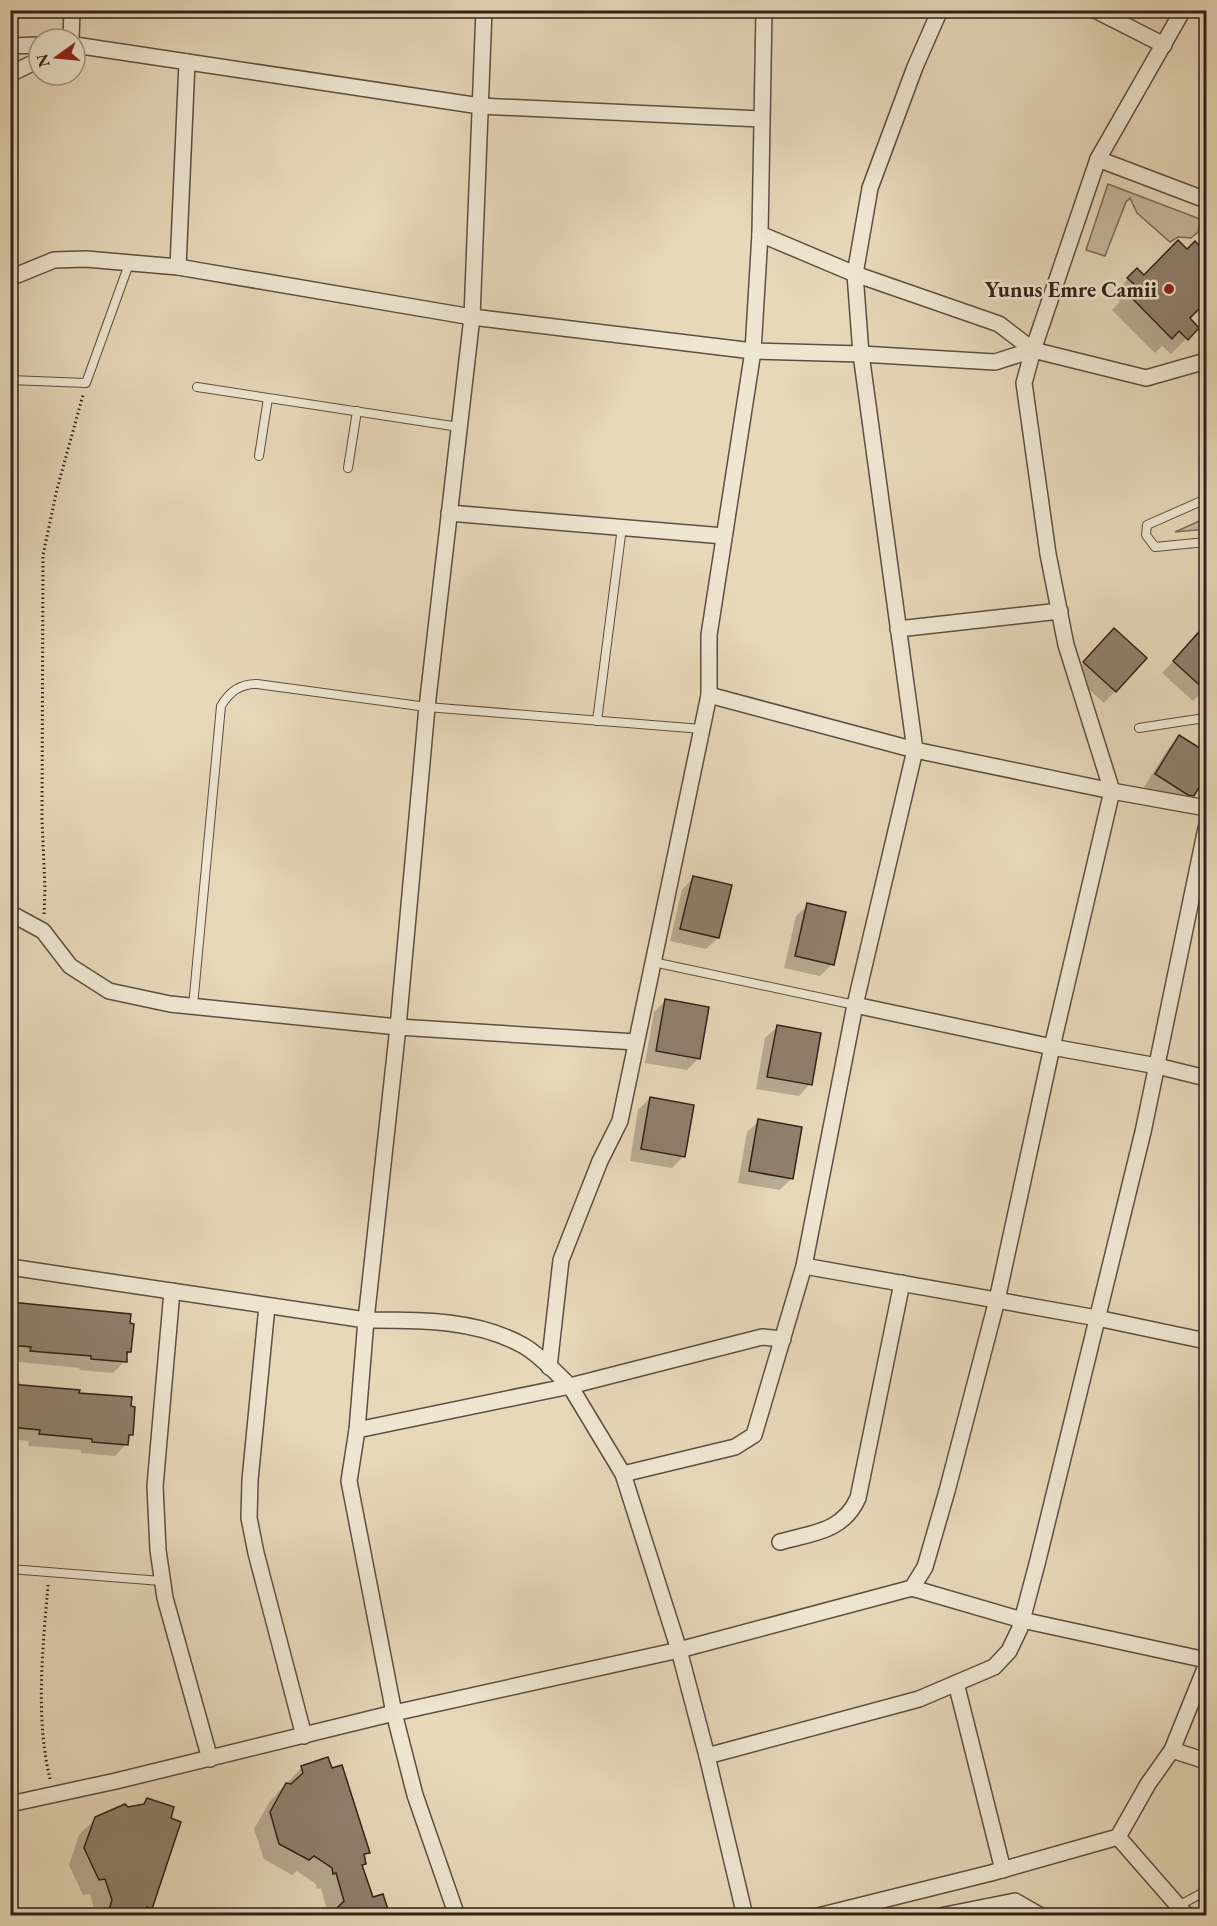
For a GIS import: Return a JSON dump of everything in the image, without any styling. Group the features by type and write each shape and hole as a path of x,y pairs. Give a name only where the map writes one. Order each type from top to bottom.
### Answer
{"street":[{"path":"71,27 72,10"},
{"path":"456,1916 415,1796 394,1713 348,1481 357,1430 366,1320 398,1027 427,707 472,317 484,10"},
{"path":"549,1367 561,1260 600,1161 620,1121 709,695 709,635 753,351 760,234 764,10"},
{"path":"623,1474 735,1447 754,1435 804,1266 855,1005 915,750 861,354 855,274 870,188 915,67 940,10"},
{"path":"1095,10 1164,45"},
{"path":"912,1588 925,1567 997,1300 1052,1047 1112,791 1066,645 1048,555 1024,383 1033,350 1098,159 1183,10"},
{"path":"10,46 27,45"},
{"path":"87,47 480,106 761,119"},
{"path":"178,267 187,62"},
{"path":"10,74 27,66"},
{"path":"1098,159 1206,200"},
{"path":"760,234 855,274 999,324 1033,350 1146,378 1206,361"},
{"path":"10,278 54,260 86,259 178,267 472,317 753,351 861,354 995,362 1033,350"},
{"path":"449,513 724,536"},
{"path":"898,629 1059,610"},
{"path":"709,695 915,750 1206,808"},
{"path":"707,1756 919,1699 994,1667 1009,1651 1022,1620 1143,1132 1206,828"},
{"path":"10,913 43,931 70,966 109,991 170,1004 398,1027 636,1042"},
{"path":"855,1005 1206,1077"},
{"path":"804,1266 1097,1318 1206,1341"},
{"path":"10,1268 366,1320 415,1320 480,1328 525,1347 549,1367 570,1386 623,1474 679,1650 745,1916"},
{"path":"780,1542 834,1527 854,1509 902,1283"},
{"path":"172,1291 155,1486 156,1529 161,1581 210,1759"},
{"path":"267,1306 250,1480 249,1518 304,1736"},
{"path":"357,1430 570,1386 762,1337 783,1339"},
{"path":"10,1804 210,1759 394,1713 679,1650 912,1588 1022,1620 1206,1660"},
{"path":"821,1915 1003,1870 1118,1838 1148,1784 1172,1750 1206,1666"},
{"path":"956,1683 1003,1870"},
{"path":"1172,1750 1206,1761"},
{"path":"1118,1838 1182,1911"},
{"path":"940,1916 1015,1901 1041,1916"}],"lane":[{"path":"10,380 86,383 129,264"},
{"path":"197,387 459,427"},
{"path":"259,456 268,398"},
{"path":"348,468 357,411"},
{"path":"1206,499 1147,525 1146,535 1155,547 1206,542"},
{"path":"597,721 622,527"},
{"path":"193,1006 221,706 226,697 241,687 257,684 427,707 702,729"},
{"path":"1139,728 1198,719 1206,720"},
{"path":"653,963 855,1005"},
{"path":"10,1569 161,1581"},
{"path":"1182,1911 1206,1891"}],"path":[{"path":"43,931 45,889 42,819 42,555 57,489 86,383"},
{"path":"49,1573 42,1658 43,1741 54,1795"}],"shaded area":[{"path":"1108,184 1200,219 1198,232 1191,238 1178,237 1170,242 1137,213 1130,198 1126,202 1105,256 1086,250"},
{"path":"1206,518 1206,529 1175,532"}],"building":[{"name":"Yunus Emre Camii","path":"1178,240 1187,249 1195,241 1206,253 1206,302 1190,318 1199,328 1188,340 1179,331 1172,339 1127,293 1135,285 1127,278 1137,268 1144,275"},
{"path":"1206,624 1206,691 1173,661"},
{"path":"1114,628 1147,658 1116,692 1083,662"},
{"path":"1179,735 1206,752 1206,776 1194,796 1188,795 1155,774"},
{"path":"693,876 732,885 719,938 680,929"},
{"path":"807,903 846,912 834,965 795,956"},
{"path":"665,999 709,1007 700,1059 656,1051"},
{"path":"777,1025 821,1033 812,1085 767,1077"},
{"path":"650,1097 694,1105 685,1157 641,1149"},
{"path":"758,1119 802,1127 793,1179 749,1171"},
{"path":"10,1302 131,1314 130,1323 134,1324 131,1352 127,1352 127,1362 91,1359 91,1356 30,1351 31,1347 10,1345"},
{"path":"10,1384 132,1397 131,1406 135,1407 133,1435 129,1435 128,1445 39,1434 40,1430 10,1427"},
{"path":"328,1757 332,1768 342,1765 370,1853 364,1854 366,1864 362,1865 373,1897 383,1894 390,1916 329,1916 344,1901 336,1873 333,1874 332,1868 314,1856 309,1860 279,1844 270,1812 286,1783 291,1784 303,1773 301,1766"},
{"path":"147,1798 174,1807 171,1818 181,1822 152,1909 147,1907 146,1916 107,1916 112,1900 105,1879 99,1880 84,1848 95,1817 125,1804 128,1807 144,1804"}],"place":[{"name":"Yunus Emre Camii","path":"1169,289"}]}
